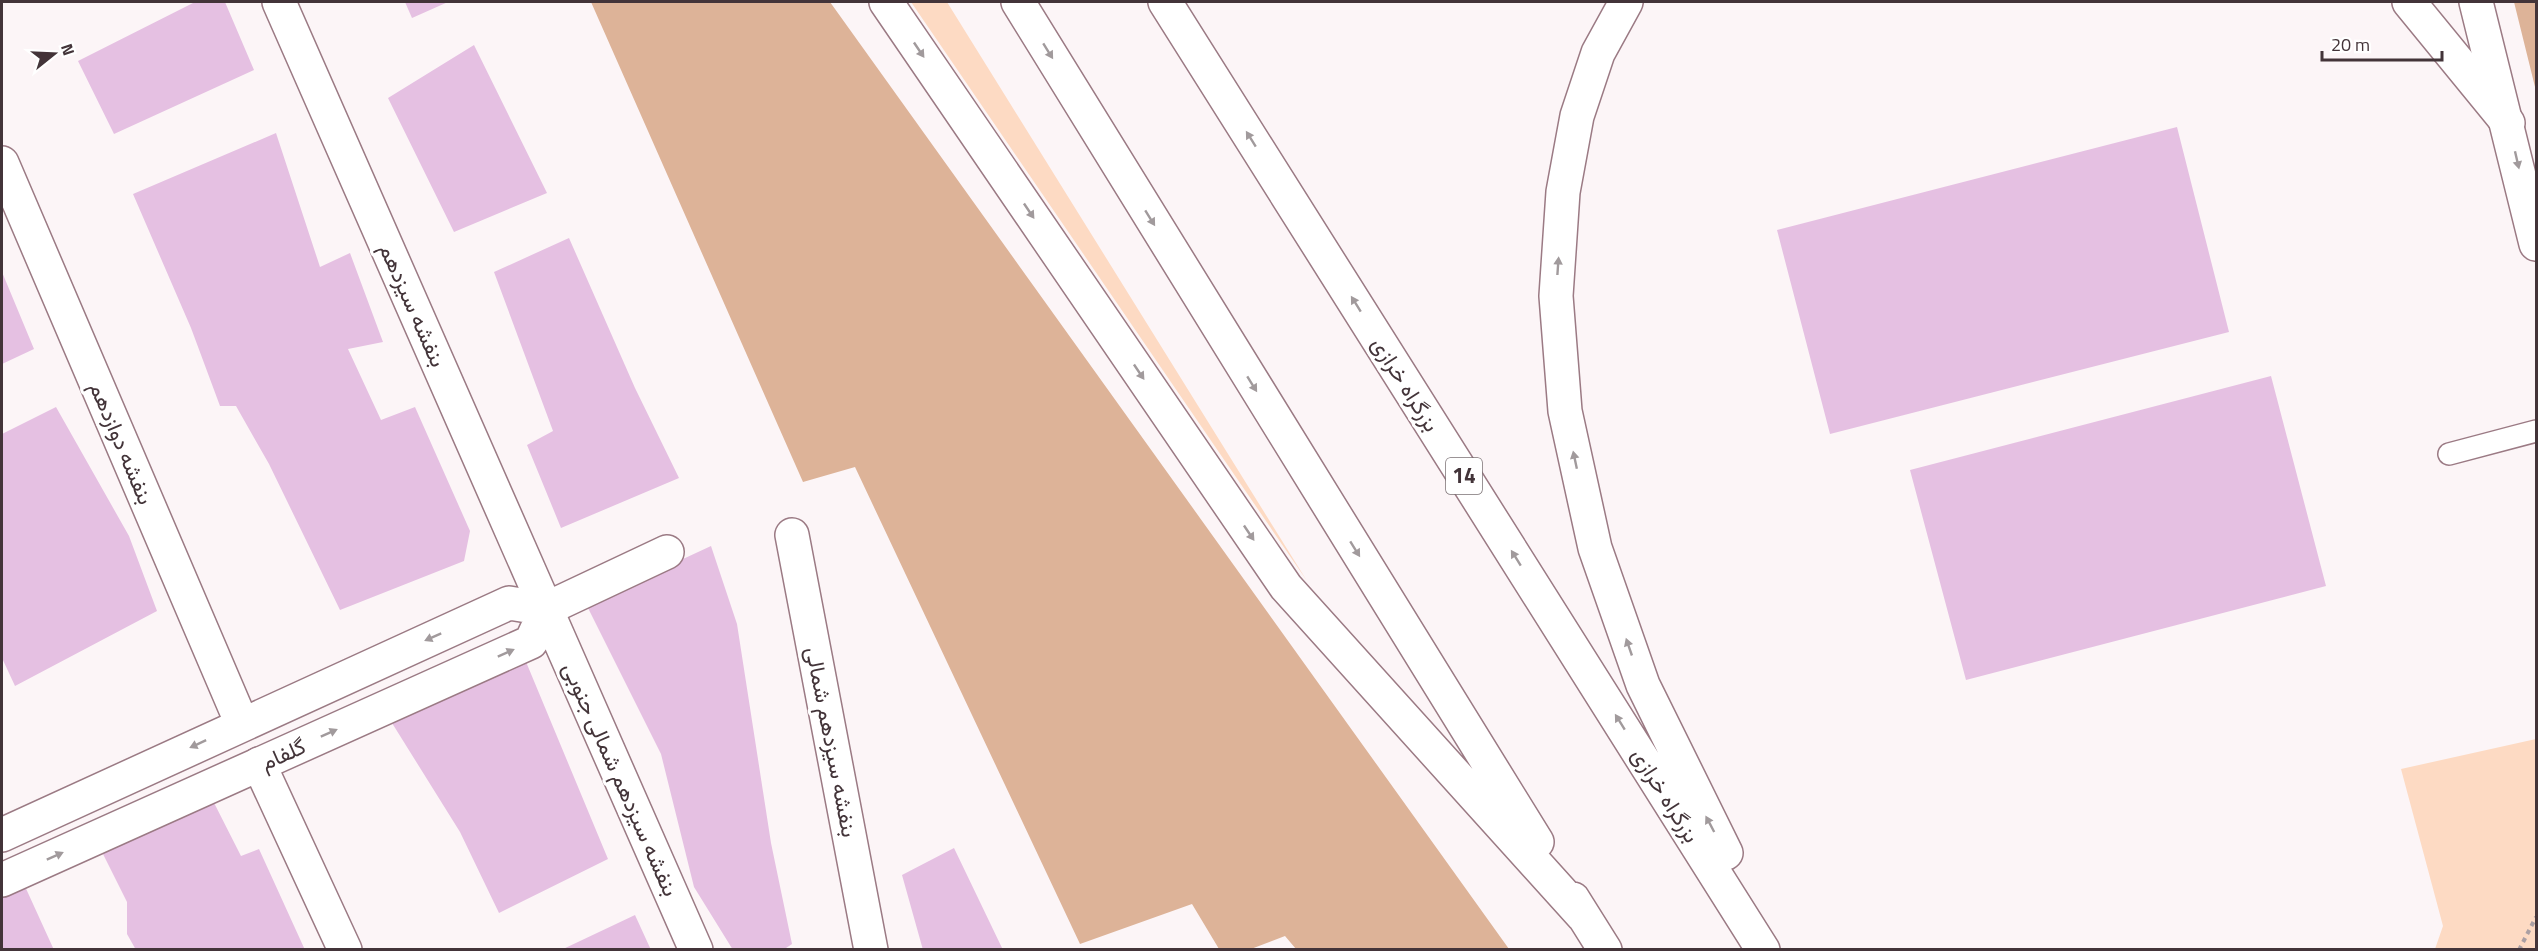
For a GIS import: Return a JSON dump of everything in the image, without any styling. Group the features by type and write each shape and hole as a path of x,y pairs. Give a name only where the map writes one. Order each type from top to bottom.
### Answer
{"main road":[{"name":"بنفشه سیزدهم","path":"279,2 546,609"},
{"path":"886,2 1286,587 1583,916"},
{"path":"1018,2 1605,950"},
{"name":"بزرگراه خرازی","path":"1165,2 1763,950"},
{"path":"1626,2 1598,53 1577,116 1563,192 1556,296 1565,411 1595,548 1643,685 1704,812 1778,950"},
{"path":"2409,2 2508,123"},
{"path":"2476,2 2508,123 2536,244"},
{"name":"بنفشه دوازدهم","path":"2,163 259,764"},
{"name":"بنفشه سیزدهم شمالی","path":"792,535 872,950"},
{"path":"546,609 667,552"},
{"name":"گلفام","path":"2,835 509,603 546,609 531,642 2,880"},
{"name":"بنفشه سیزدهم شمالی جنوبی","path":"546,609 696,950"},
{"path":"259,764 345,950"}],"lane":[{"path":"2449,454 2536,431"}],"path":[{"path":"2519,950 2536,917"}],"shaded area":[{"path":"591,2 830,2 1509,949 1296,949 1285,936 1251,949 1219,949 1192,904 1080,944 855,467 803,482"},
{"path":"911,2 947,2 1307,581"},
{"path":"2514,2 2536,2 2536,91"},
{"path":"2536,739 2536,949 2435,949 2443,926 2401,769"}],"building":[{"path":"195,2 225,2 254,70 114,134 78,61"},
{"path":"405,2 448,2 412,18"},
{"path":"474,45 547,193 454,232 388,98"},
{"path":"2177,127 2229,332 1830,434 1777,230"},
{"path":"276,133 320,267 350,253 383,342 348,349 381,420 415,407 470,531 464,561 340,610 269,464 236,406 220,406 191,328 133,194"},
{"path":"569,238 635,388 679,478 561,528 527,445 553,431 494,272"},
{"path":"2,272 34,349 2,364"},
{"path":"2271,376 2326,586 1966,680 1910,470"},
{"path":"56,407 129,536 157,611 15,686 2,658 2,434"},
{"path":"711,546 737,624 771,843 792,944 783,950 733,950 694,887 661,754 586,604"},
{"path":"524,657 608,859 499,913 460,832 392,723"},
{"path":"208,791 241,856 259,849 305,950 136,950 127,934 127,902 97,842"},
{"path":"954,848 1003,950 923,950 902,875"},
{"path":"23,882 54,950 2,950 2,892"},
{"path":"635,915 651,950 561,950"}]}
